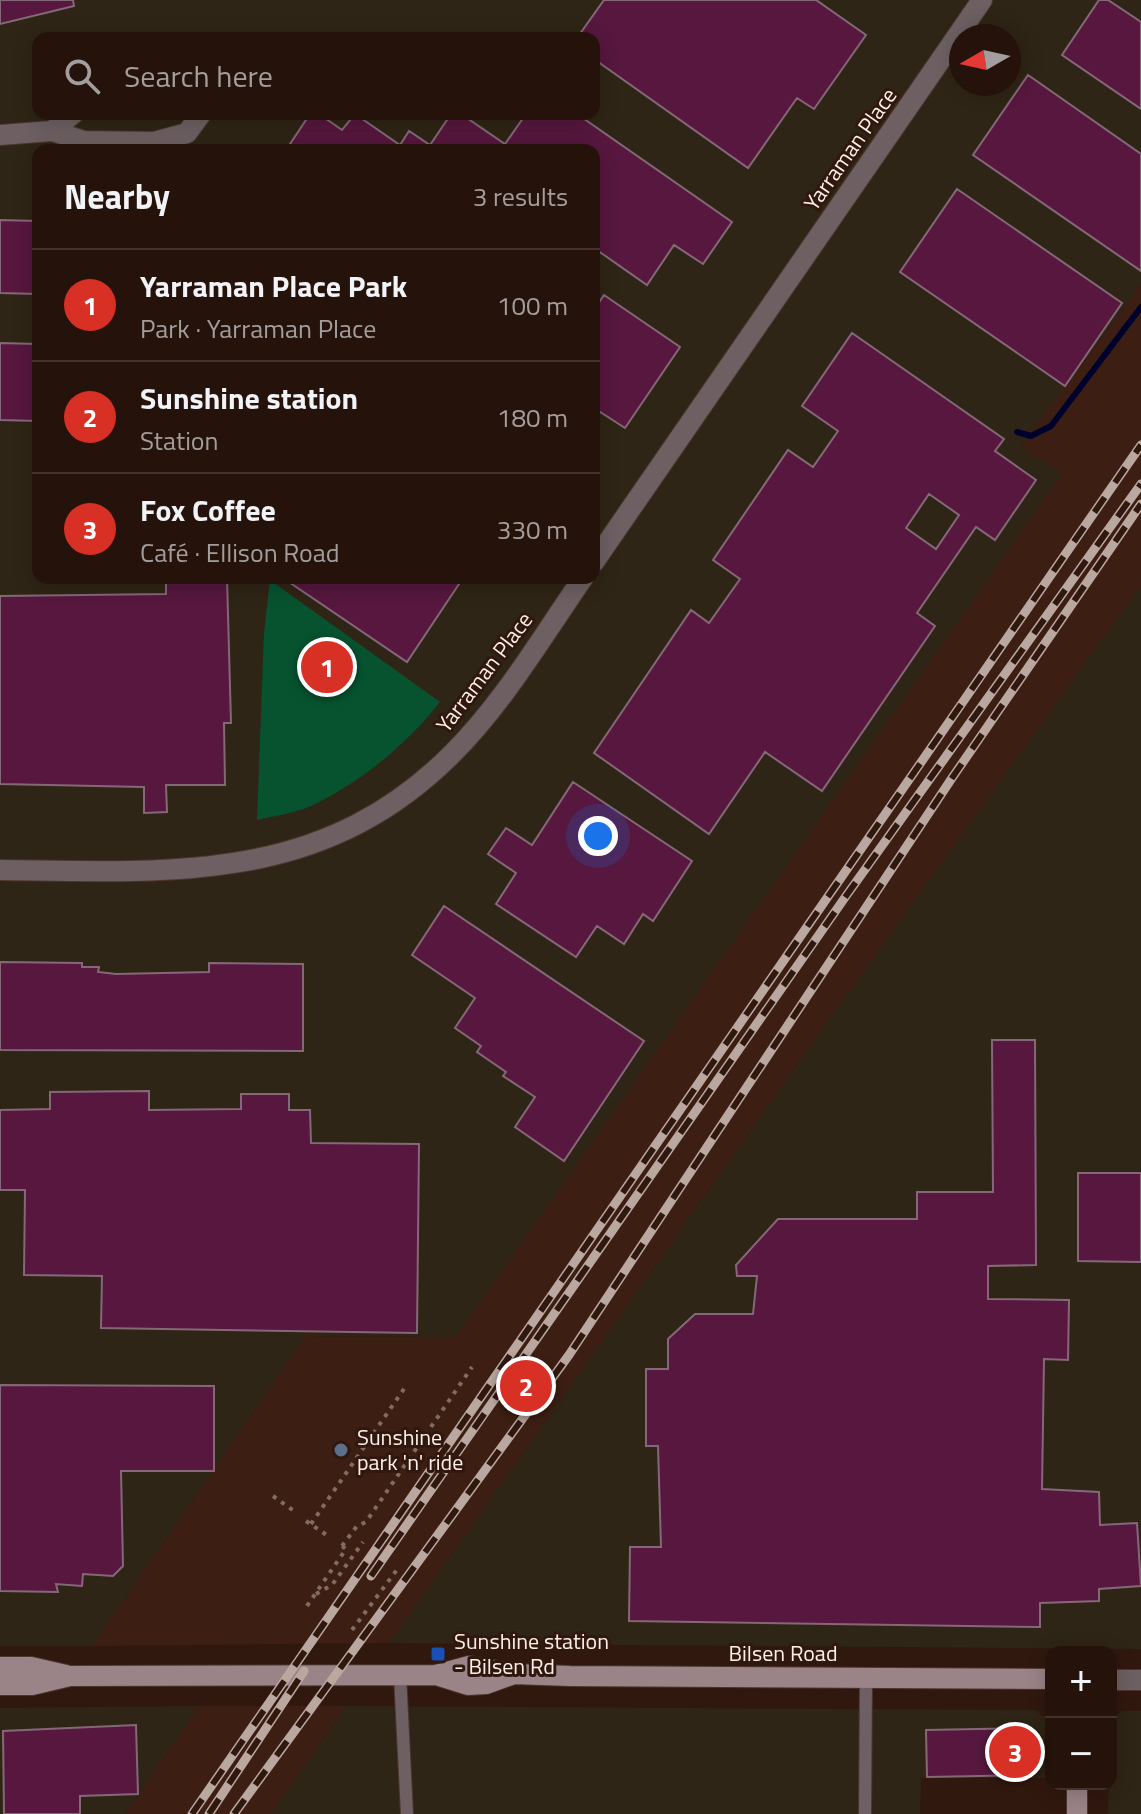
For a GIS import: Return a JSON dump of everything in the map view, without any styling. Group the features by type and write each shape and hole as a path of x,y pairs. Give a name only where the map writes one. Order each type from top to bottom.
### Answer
{"street":[{"name":"Yarraman Place","path":"600,553 982,0"},
{"path":"52,131 66,120"},
{"path":"0,135 52,131 84,141 154,142 187,133 197,120"},
{"name":"Yarraman Place","path":"0,870 177,872 216,868 289,852 374,815 434,769 488,714 579,584"},
{"name":"Bilsen Road","path":"0,1667 31,1667 70,1676"},
{"name":"Bilsen Road","path":"0,1685 32,1685 70,1676 436,1675 468,1685 486,1684 514,1674 1045,1679"},
{"path":"1117,1680 1141,1680"},
{"path":"1077,1790 1077,1814"}],"lane":[{"path":"400,1675 407,1814"},
{"path":"865,1814 866,1678"}],"path":[{"path":"307,1606 346,1549 340,1545 357,1526 366,1522 472,1367"},
{"path":"328,1536 309,1522 406,1386"},
{"path":"273,1496 297,1513"},
{"path":"314,1595 332,1585 363,1542"},
{"path":"352,1630 399,1567"}],"shaded area":[{"path":"0,0 1141,0 1141,285 1021,446 1062,474 456,1337 306,1336 92,1646 0,1646"},
{"path":"1141,285 1141,923 820,1032 389,1643 92,1646 306,1336 456,1337 1061,474 1021,446"},
{"path":"1141,585 1141,1649 1117,1649 1117,1646 1045,1648 389,1643 820,1032"},
{"path":"199,1706 346,1706 271,1814 126,1814"},
{"path":"199,1706 126,1814 0,1814 0,1708"},
{"path":"346,1706 1035,1710 1045,1717 1045,1778 921,1778 920,1814 271,1814"},
{"path":"1122,1711 1141,1711 1141,1814 1108,1814 1109,1790 1117,1790 1117,1716"}],"green space":[{"path":"270,584 276,584 440,702 398,747 347,786 305,808 257,820 264,633"}],"building":[{"path":"0,0 73,0 74,6 0,24"},
{"path":"604,0 816,0 866,35 814,109 797,98 748,168 600,63 600,32 581,32"},
{"path":"1099,0 1108,0 1141,22 1141,109 1062,55"},
{"path":"1028,75 1141,154 1141,271 973,155 1014,96 1021,96 1021,85"},
{"path":"306,120 328,120 342,130 350,120 364,120 399,144 290,144"},
{"path":"447,120 470,120 505,144 431,144"},
{"path":"522,120 586,120 732,222 703,264 674,245 647,285 600,252 600,144 505,144"},
{"path":"409,131 428,144 401,144"},
{"path":"957,189 1122,303 1065,386 900,272"},
{"path":"0,220 32,221 32,294 0,293"},
{"path":"604,295 680,347 625,428 600,412 600,301"},
{"path":"852,333 1004,439 995,451 1036,480 995,540 976,527 917,613 935,626 822,791 765,752 709,834 594,753 691,610 709,623 740,579 713,560 788,450 813,467 838,431 802,406","holes":["929,494 959,515 936,549 906,528"]},
{"path":"0,343 32,344 32,421 0,420"},
{"path":"166,584 227,584 231,723 224,723 225,785 166,785 167,812 144,813 144,787 0,784 0,596 166,594"},
{"path":"292,584 459,584 407,662"},
{"path":"573,782 692,861 653,921 643,914 624,944 597,926 576,957 496,904 516,873 488,854 506,828 532,845"},
{"path":"444,906 644,1041 564,1161 515,1127 535,1097 503,1076 506,1072 477,1052 481,1046 455,1028 475,998 412,955"},
{"path":"0,962 82,963 82,967 99,967 98,972 116,974 209,972 209,963 303,964 303,1051 0,1050"},
{"path":"992,1040 1035,1040 1036,1265 988,1266 988,1299 1069,1300 1068,1360 1044,1359 1042,1489 1099,1492 1100,1525 1137,1523 1141,1586 1099,1589 1099,1601 1040,1603 1040,1627 629,1621 630,1547 661,1547 658,1446 646,1446 646,1369 668,1369 668,1339 695,1314 753,1314 757,1276 737,1276 736,1265 778,1219 917,1219 917,1192 993,1192"},
{"path":"149,1091 149,1110 241,1109 241,1094 289,1094 289,1110 310,1110 311,1143 419,1144 417,1333 101,1328 102,1276 24,1275 25,1190 0,1190 0,1110 50,1109 50,1092"},
{"path":"1078,1173 1141,1173 1141,1262 1078,1261"},
{"path":"0,1385 214,1386 214,1471 121,1471 123,1566 113,1576 83,1574 82,1586 56,1584 58,1592 0,1591"},
{"path":"136,1725 138,1794 80,1796 80,1814 4,1814 3,1731"},
{"path":"1029,1728 1030,1775 927,1777 926,1730"}],"waterway":[{"path":"1017,432 1031,436 1051,426 1141,307"}],"railway":[{"path":"192,1814 1141,445"},
{"path":"371,1576 846,896 1141,484"},
{"path":"234,1814 569,1355 952,778 1141,504"},
{"path":"209,1814 304,1671"}],"place":[{"name":"Yarraman Place Park","path":"327,667"},
{"name":"Sunshine station","path":"526,1386"},
{"name":"Sunshine park 'n' ride","path":"341,1450"},
{"name":"Sunshine station - Bilsen Rd","path":"438,1654"},
{"name":"Fox Coffee","path":"1015,1752"}]}
